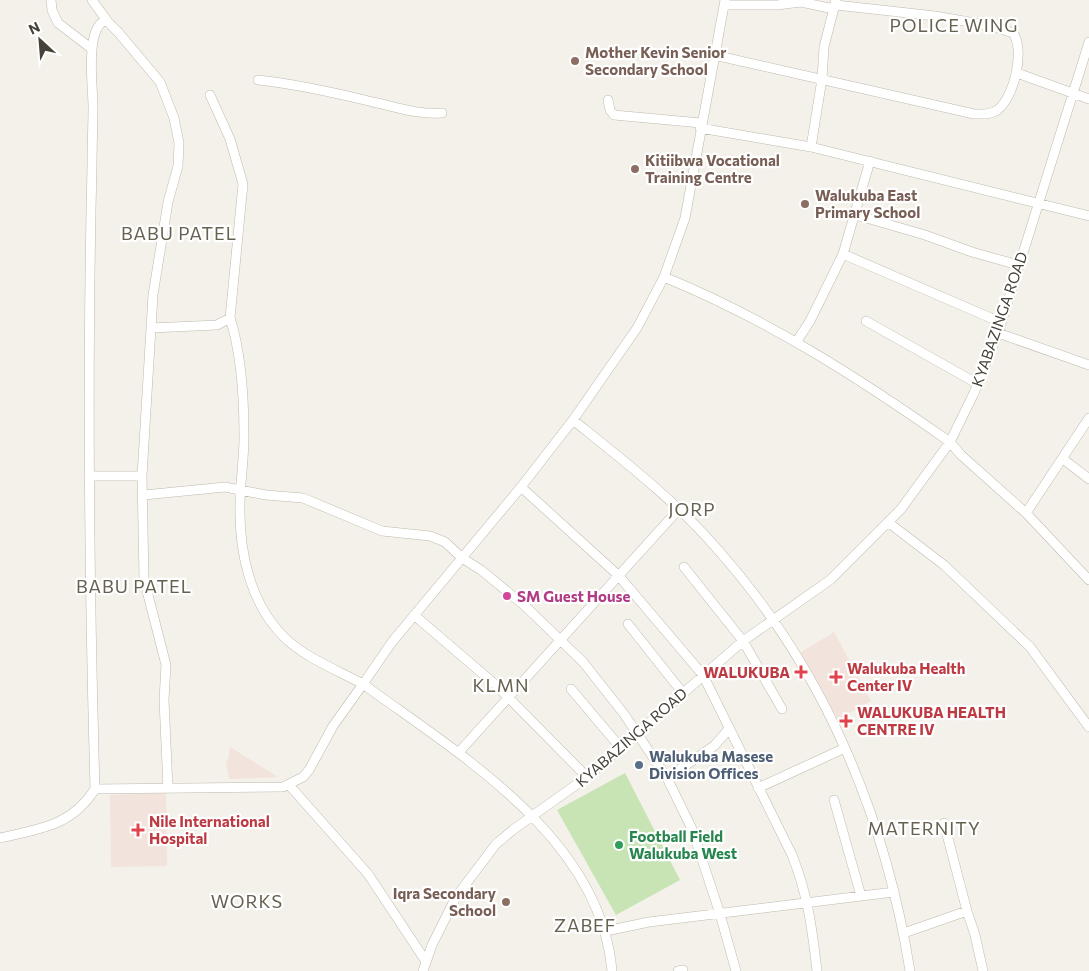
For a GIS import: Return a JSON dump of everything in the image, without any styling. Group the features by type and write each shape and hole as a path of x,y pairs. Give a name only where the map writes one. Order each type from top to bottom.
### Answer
{"street":[{"path":"51,0 52,10 58,23 92,50"},
{"path":"92,0 98,10 160,82 174,118 178,143 178,166 168,202 156,263 142,476 144,495 144,579 166,665 164,700 168,788"},
{"path":"95,790 283,787 302,777 309,770 333,726 392,642 521,487 573,420 637,328 664,277 685,218 700,126 724,2 777,5 801,2 835,4 935,16 1004,29 1013,33 1020,49 1017,73 1000,107 986,115 895,97 714,55"},
{"path":"811,147 822,79 824,47 835,4"},
{"path":"0,838 45,828 68,818 78,811 95,790 89,476 92,50 98,10"},
{"path":"96,30 102,22 108,22"},
{"name":"KYABAZINGA ROAD","path":"423,971 425,960 442,922 475,870 496,844 588,777 682,692 743,641 830,580 889,523 950,442 978,384 998,333 1018,265 1074,95 1089,42"},
{"path":"1017,73 1089,99"},
{"path":"258,80 311,89 403,110 429,114 442,113"},
{"path":"210,95 230,139 243,184 230,318 235,332 242,383 244,437 240,490 243,552 258,600 272,624 297,648 363,684 459,752 533,816 560,848 582,881 606,931 612,971"},
{"path":"608,100 610,110 614,114 700,126 811,147 1039,202 1089,216"},
{"path":"796,341 810,321 843,254 856,215 870,161"},
{"path":"856,215 925,234 972,252 1018,265"},
{"path":"843,254 1000,322"},
{"path":"664,277 710,296 796,341 950,442 961,455 1026,513 1089,580"},
{"path":"151,328 218,325 230,318"},
{"path":"866,321 978,384"},
{"path":"998,333 1089,364"},
{"path":"1026,513 1063,460 1089,418"},
{"path":"573,420 679,509 719,551 774,620 828,711 866,797 894,892 904,933 910,971"},
{"path":"1063,460 1089,479"},
{"path":"89,476 142,476"},
{"path":"144,495 225,487 266,495 303,498 382,531 430,536 445,542 462,558 481,570 561,639 608,691 667,778 692,829 720,914 736,971"},
{"path":"521,487 565,524 618,575 703,675 728,730 792,855 808,902 818,971"},
{"path":"459,752 679,509"},
{"path":"889,523 944,565 1030,647 1089,727"},
{"path":"684,567 743,641 782,710"},
{"path":"414,615 508,697 588,777"},
{"path":"628,624 682,692"},
{"path":"571,689 620,747"},
{"path":"667,778 707,751 728,730"},
{"path":"758,788 845,748"},
{"path":"289,785 368,874 425,960"},
{"path":"834,800 861,896"},
{"path":"944,823 967,911 976,935 983,971"},
{"path":"606,931 649,922 894,892"},
{"path":"904,933 967,911"}],"shaded area":[{"name":"Walukuba Health Center IV","path":"834,632 871,701 838,720 800,653"},
{"path":"230,747 278,777 229,779 226,761 228,760"},
{"name":"Nile International Hospital","path":"166,793 167,866 111,867 110,795"}],"green space":[{"name":"Football Field Walukuba West","path":"625,773 680,880 616,915 557,810"}],"place":[{"name":"Mother Kevin Senior Secondary School","path":"575,61"},
{"name":"Kitiibwa Vocational Training Centre","path":"635,169"},
{"name":"Walukuba East Primary School","path":"805,204"},
{"name":"SM Guest House","path":"507,596"},
{"name":"WALUKUBA","path":"801,672"},
{"name":"Walukuba Health Center IV","path":"836,677"},
{"name":"WALUKUBA HEALTH CENTRE IV","path":"846,721"},
{"name":"Walukuba Masese Division Offices","path":"639,765"},
{"name":"Nile International Hospital","path":"138,830"},
{"name":"Football Field Walukuba West","path":"619,845"},
{"name":"Iqra Secondary School","path":"506,902"}],"district":[{"name":"POLICE WING","path":"954,25"},
{"name":"BABU PATEL","path":"179,233"},
{"name":"JORP","path":"692,509"},
{"name":"BABU PATEL","path":"134,586"},
{"name":"KLMN","path":"501,685"},
{"name":"MATERNITY","path":"924,828"},
{"name":"WORKS","path":"247,901"},
{"name":"ZABEF","path":"585,925"}]}
